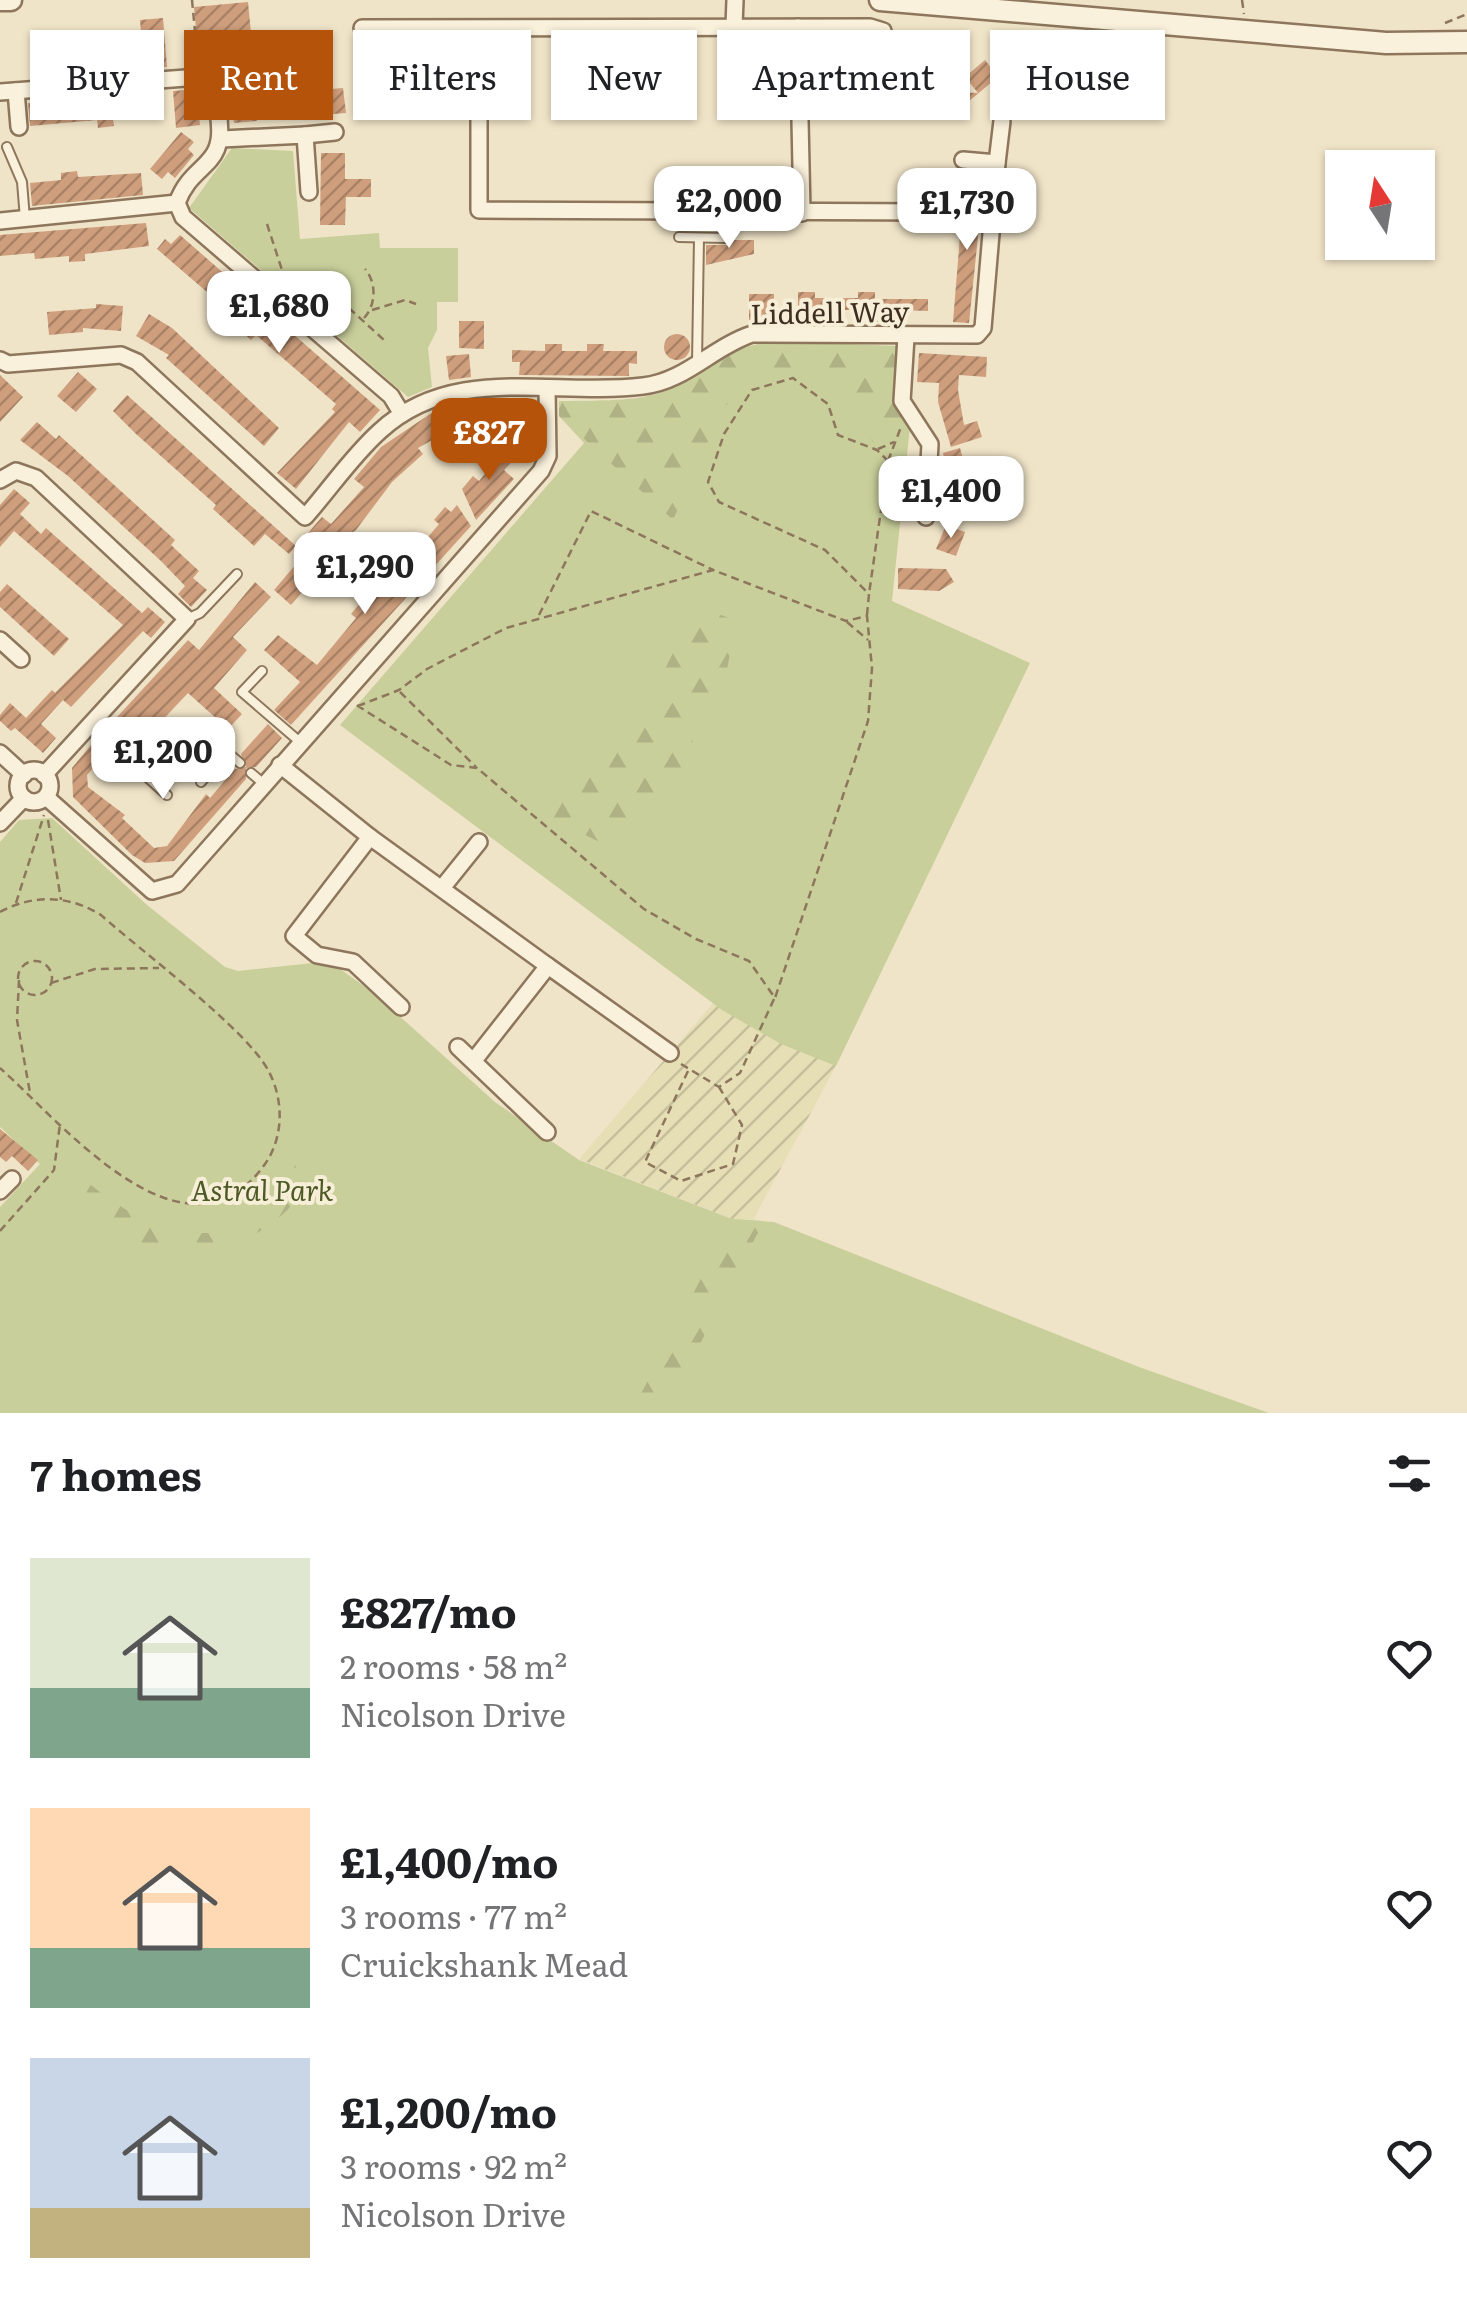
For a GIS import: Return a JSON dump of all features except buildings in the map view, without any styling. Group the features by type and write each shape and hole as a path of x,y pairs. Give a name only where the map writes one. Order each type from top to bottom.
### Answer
{"street":[{"path":"0,0 11,0"},
{"path":"734,26 735,0"},
{"path":"880,0 1096,12 1386,43 1467,42"},
{"path":"362,28 734,26 879,30"},
{"path":"798,27 802,212"},
{"path":"478,29 479,210 935,212"},
{"path":"18,128 8,91 184,79"},
{"path":"219,120 219,150 182,189 177,204 183,217 391,396 402,414"},
{"path":"962,160 997,163 1002,121"},
{"path":"222,138 335,132"},
{"path":"305,135 309,192"},
{"name":"Liddell Way","path":"0,360 8,364 120,355 137,362 305,517 379,432 428,398 467,388 644,386 674,378 730,342 752,334 967,338 984,328 997,163"},
{"path":"0,221 177,204"},
{"path":"906,337 902,401 930,444 926,517"},
{"path":"44,774 24,774 18,786 24,798 44,804 152,892 177,884 257,779 280,766 541,471 548,456 546,388"},
{"path":"0,480 16,471 36,478 186,619 44,774"},
{"path":"928,493 972,496"},
{"path":"2,646 21,659"},
{"path":"0,753 24,774"},
{"path":"280,766 370,837 670,1053"},
{"path":"44,774 50,788 44,804"},
{"path":"0,824 24,798"},
{"path":"370,837 294,936 317,954 354,962 401,1007"},
{"path":"442,888 479,842"},
{"path":"474,1059 548,966"},
{"path":"458,1047 547,1132"},
{"path":"0,1192 12,1178"}],"lane":[{"path":"7,147 22,182 25,219"},
{"path":"679,237 725,238"},
{"path":"697,364 700,238"},
{"path":"186,619 200,613 237,574"},
{"path":"262,671 242,692 300,742"},
{"path":"90,725 167,795"},
{"path":"201,782 227,752 240,763"}],"path":[{"path":"192,0 195,30"},
{"path":"1242,0 1244,20"},
{"path":"267,224 282,270 308,293 339,299 384,340"},
{"path":"365,269 373,281 371,310"},
{"path":"292,310 308,293"},
{"path":"363,320 371,310 404,300 416,304"},
{"path":"869,594 825,550 719,502 708,482 724,434 752,390 793,378 828,404 838,434 877,450 888,462"},
{"path":"719,1088 740,1073 775,998 868,722 869,594 888,462 906,412"},
{"path":"877,450 896,441"},
{"path":"538,616 591,511 713,570 846,622 869,640"},
{"path":"477,768 451,766 358,706 399,690 443,661 538,616 713,570"},
{"path":"846,622 867,616"},
{"path":"399,690 477,768 644,910 696,939 749,960 775,998"},
{"path":"44,804 61,900"},
{"path":"15,904 44,804"},
{"path":"0,912 15,904 61,900 101,916 249,1046 268,1069 280,1109 277,1136 264,1165 238,1190 218,1200 178,1204 132,1185 0,1068"},
{"path":"19,980 22,988 34,995 46,991 51,983 50,969 37,961 24,966 19,980 17,1020 30,1094"},
{"path":"51,983 96,969 161,968"},
{"path":"670,1053 688,1071 719,1088 742,1124 733,1164 682,1181 645,1162 688,1071"},
{"path":"0,1231 54,1170 61,1122"}],"shaded area":[{"path":"714,1002 836,1066 753,1220 732,1219 579,1159"}],"green space":[{"path":"232,148 293,151 300,239 379,233 380,248 458,248 458,302 437,302 437,330 428,348 432,387 408,397 189,208"},
{"path":"771,341 898,346 893,398 910,426 907,450 875,446 844,381 755,373 722,410 673,520 559,416 559,401 622,401 668,393 732,354"},
{"path":"739,346 898,346 893,398 910,426 892,601 1030,663 836,1066 781,1044 722,1010 340,725 584,443 559,416 559,401 616,400 656,394 692,378"},
{"path":"696,607 736,620 725,681 693,732 692,766 635,822 621,852 549,818 580,770 649,701"},
{"name":"Astral Park","path":"52,818 147,905 225,967 238,971 322,962 340,969 375,994 495,1102 579,1160 732,1219 774,1222 1139,1367 1269,1413 0,1413 0,1207 40,1164 0,1127 0,842 19,820"},
{"path":"304,1147 322,1161 296,1201 254,1234 210,1250 164,1251 141,1245 102,1226 57,1188 79,1175 148,1221 172,1230 223,1230 248,1220 272,1200"},
{"path":"732,1219 764,1221 664,1413 631,1413"}]}
